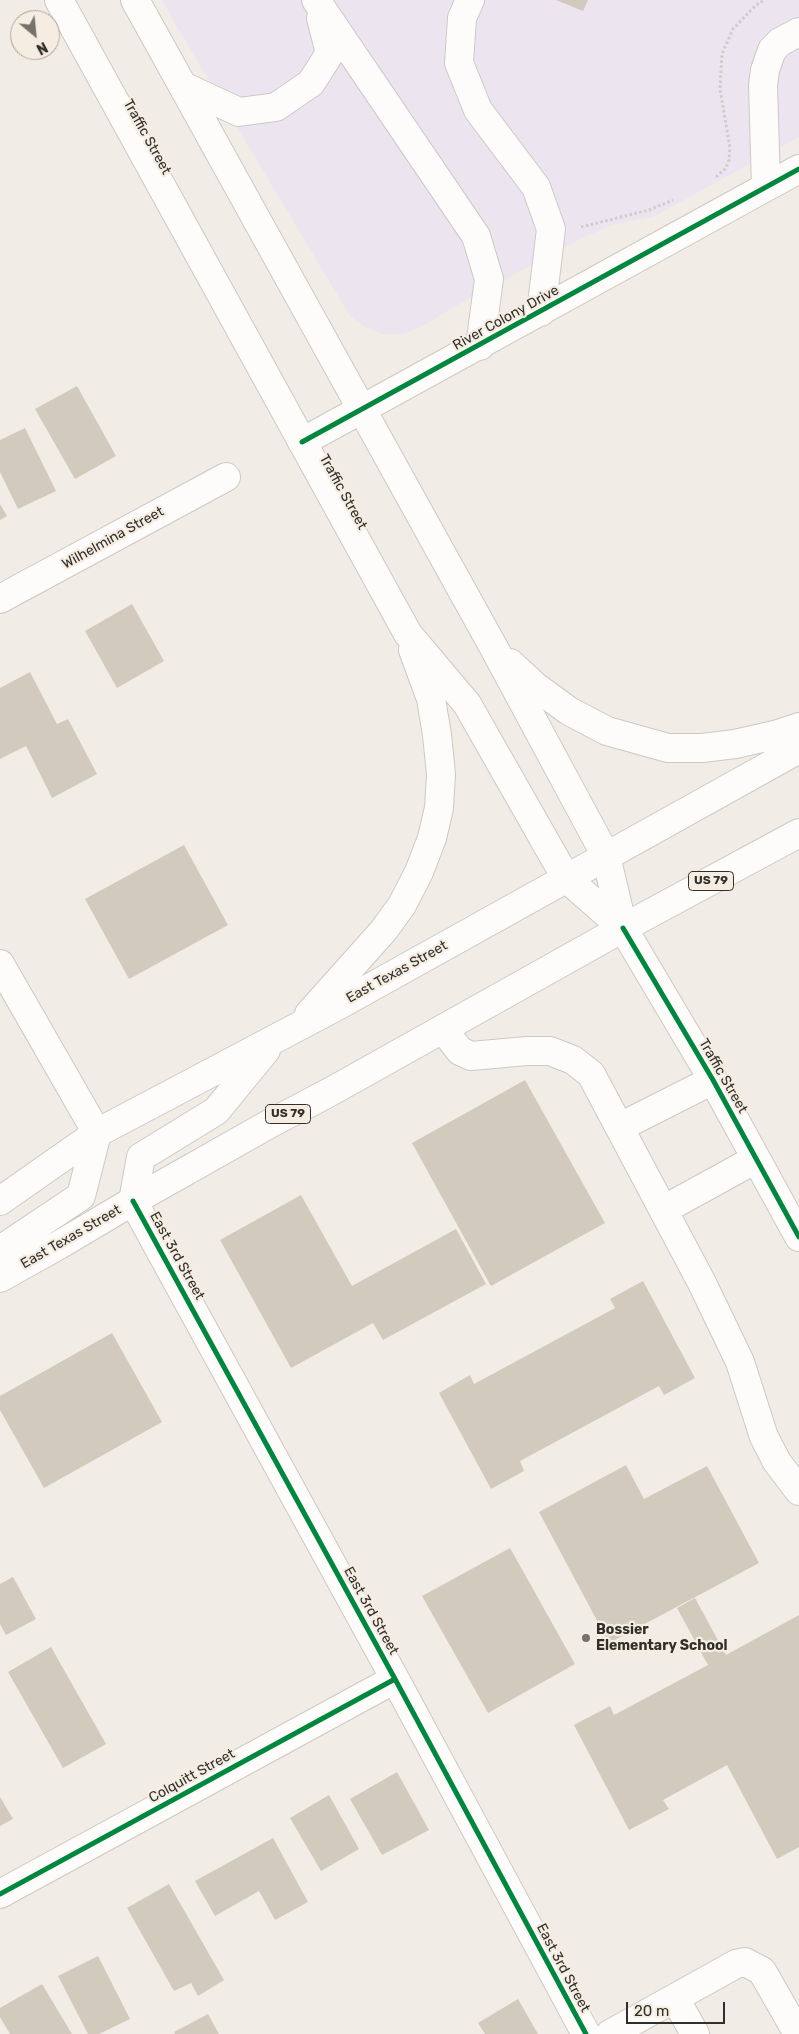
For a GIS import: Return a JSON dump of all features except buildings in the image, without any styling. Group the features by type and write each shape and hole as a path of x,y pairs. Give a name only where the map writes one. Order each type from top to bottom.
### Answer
{"main road":[{"name":"Traffic Street","path":"58,0 408,634 467,704 566,878 623,928"},
{"name":"Traffic Street","path":"134,0 494,648 606,856 623,928 712,1080 799,1237"},
{"path":"470,0 462,18 459,63 478,110 536,187 551,229 541,312"},
{"path":"183,86 238,112 276,107 311,83 330,53 316,1"},
{"path":"316,1 476,236 489,279 480,346"},
{"path":"766,187 763,85 765,70 772,50 780,42 799,32"},
{"name":"River Colony Drive","path":"302,442 480,346 799,169"},
{"name":"Wilhelmina Street","path":"0,599 226,477"},
{"path":"299,1026 384,930 411,888 432,838 440,808 441,774 437,735 431,699 408,634"},
{"path":"494,648 536,687 569,711 607,731 635,740 668,748 702,748 751,740 799,727"},
{"name":"East Texas Street","path":"0,1201 96,1133 274,1040 799,749"},
{"name":"East Texas Street","path":"0,1278 60,1246 133,1201 271,1123 799,833"},
{"path":"0,964 96,1133 81,1196 0,1250"},
{"path":"443,1029 460,1051 471,1056 550,1051 572,1060 590,1074 620,1127 740,1362 764,1437 777,1462 799,1491"},
{"path":"133,1201 141,1157 216,1111 274,1040"},
{"path":"620,1127 712,1080"},
{"path":"663,1210 756,1159"},
{"name":"East 3rd Street","path":"133,1201 395,1679 586,2034"},
{"name":"Colquitt Street","path":"0,1894 395,1679"},
{"path":"610,2034 736,1964 744,1962 762,1971 798,2034"},
{"path":"675,1998 695,2034"}],"path":[{"path":"713,179 726,168 730,148 720,89 722,54 733,29 755,6 764,0"},
{"path":"574,229 655,208 677,198"}],"shaded area":[{"path":"161,0 799,0 799,137 655,216 613,225 586,236 452,308 423,326 403,334 382,334 365,327 350,316"}],"cycle path":[{"path":"302,442 799,169"},
{"path":"623,928 713,1080 799,1237"},
{"path":"133,1201 395,1679 586,2034"},
{"path":"0,1894 395,1679"}],"place":[{"name":"Bossier Elementary School","path":"586,1638"}]}
